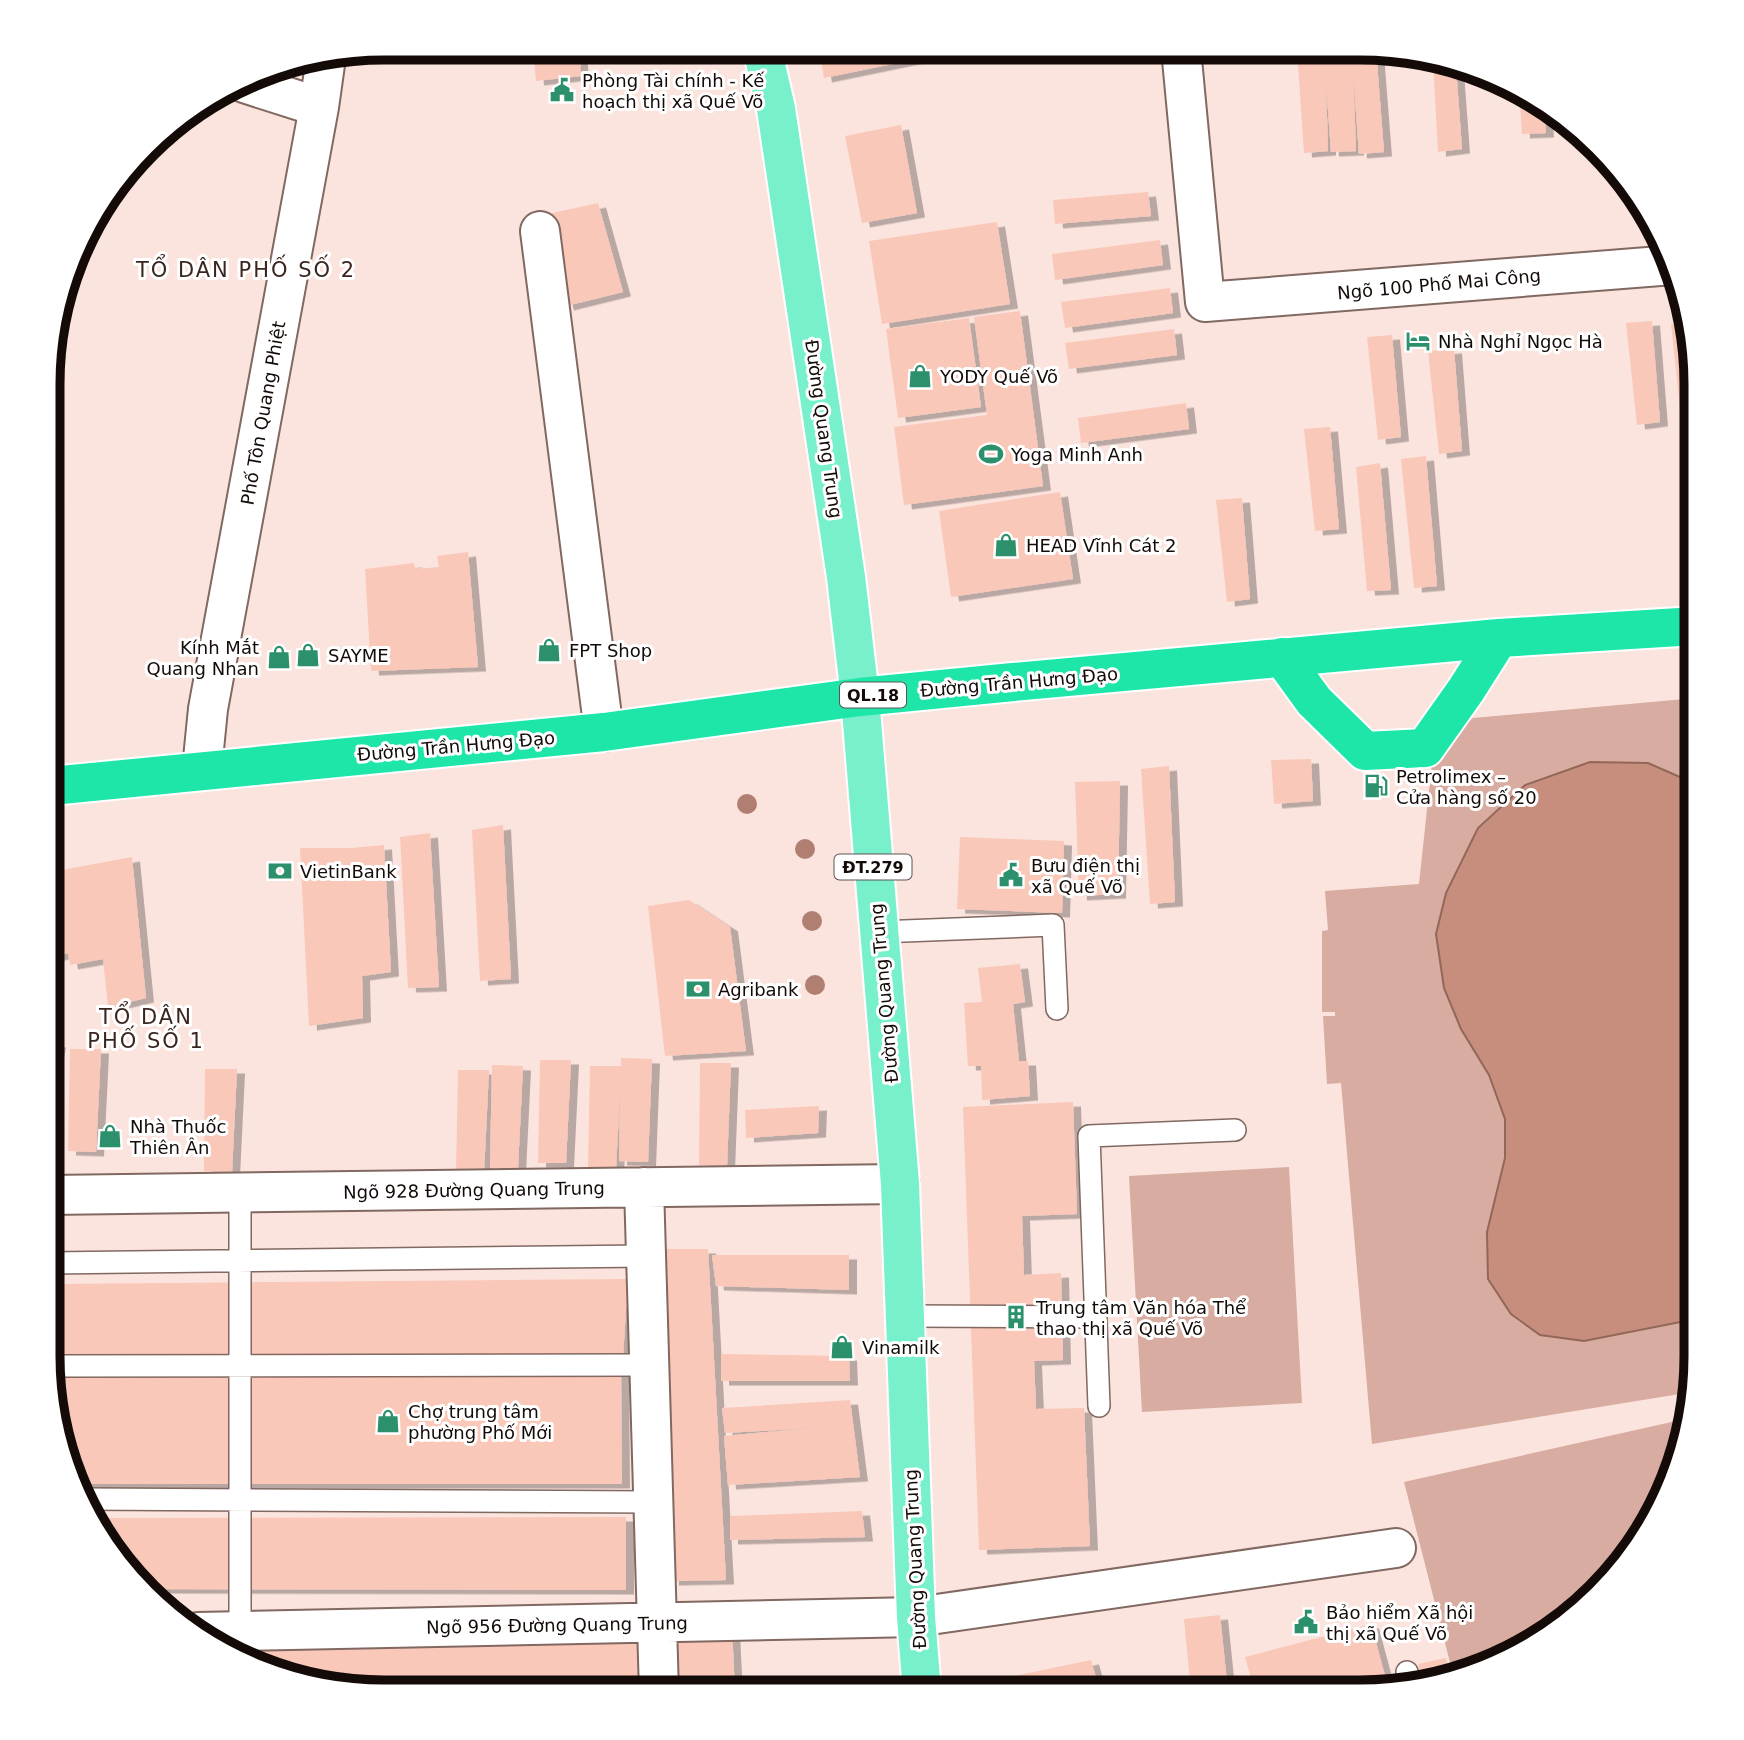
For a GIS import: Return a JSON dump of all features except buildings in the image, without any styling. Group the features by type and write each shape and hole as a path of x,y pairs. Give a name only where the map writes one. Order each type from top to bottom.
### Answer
{"highway":[{"name":"Đường Trần Hưng Đạo","path":"60,785 202,769 604,732 860,696 1499,638 1684,627"},
{"path":"1282,657 1314,701 1365,751 1425,748 1499,638"}],"main road":[{"name":"Đường Quang Trung","path":"765,60 778,123 846,577 860,696 900,1184 916,1617 921,1680"}],"street":[{"name":"Ngõ 100 Phố Mai Công","path":"1182,60 1205,302 1662,266"},
{"name":"Phố Tôn Quang Phiệt","path":"202,769 208,709 325,65"},
{"path":"255,86 319,107"},
{"path":"540,231 604,732"},
{"name":"Ngõ 928 Đường Quang Trung","path":"60,1195 900,1184"},
{"path":"644,1187 659,1680"},
{"name":"Ngõ 956 Đường Quang Trung","path":"220,1636 916,1617 1396,1548"}],"lane":[{"path":"879,932 1053,925 1057,1009"},
{"path":"1099,1406 1089,1136 1235,1130"},
{"path":"218,1635 240,1500 240,1193"},
{"path":"60,1263 646,1256"},
{"path":"905,1316 1096,1317"},
{"path":"60,1366 649,1365"},
{"path":"93,1499 653,1502"}],"shaded area":[{"path":"1684,699 1683,1394 1372,1444 1341,1083 1327,1084 1323,1016 1335,1016 1335,1012 1322,1012 1322,931 1328,930 1325,891 1419,884 1434,744 1473,718"},
{"path":"1590,762 1648,763 1684,779 1684,1321 1584,1341 1540,1335 1511,1314 1488,1279 1487,1232 1505,1158 1505,1119 1489,1075 1461,1029 1444,988 1436,934 1446,893 1478,828 1525,785"},
{"path":"1289,1167 1302,1403 1142,1412 1129,1176"},
{"path":"1678,1421 1667,1461 1651,1500 1618,1554 1590,1586 1558,1614 1522,1637 1484,1656 1451,1667 1404,1482"}],"place":[{"name":"Phòng Tài chính - Kế hoạch thị xã Quế Võ","path":"562,90"},
{"name":"Nhà Nghỉ Ngọc Hà","path":"1418,341"},
{"name":"YODY Quế Võ","path":"920,376"},
{"name":"Yoga Minh Anh","path":"991,454"},
{"name":"HEAD Vĩnh Cát 2","path":"1006,545"},
{"name":"FPT Shop","path":"549,650"},
{"name":"SAYME","path":"308,655"},
{"name":"Kính Mắt Quang Nhan","path":"279,657"},
{"name":"Petrolimex – Cửa hàng số 20","path":"1376,786"},
{"name":"VietinBank","path":"280,871"},
{"name":"Bưu điện thị xã Quế Võ","path":"1011,875"},
{"name":"Agribank","path":"698,989"},
{"name":"Nhà Thuốc Thiên Ân","path":"110,1136"},
{"name":"Trung tâm Văn hóa Thể thao thị xã Quế Võ","path":"1016,1317"},
{"name":"Vinamilk","path":"842,1347"},
{"name":"Chợ trung tâm phường Phố Mới","path":"388,1421"},
{"name":"Bảo hiểm Xã hội thị xã Quế Võ","path":"1306,1622"}],"district":[{"name":"TỔ DÂN PHỐ SỐ 2","path":"246,270"},
{"name":"TỔ DÂN PHỐ SỐ 1","path":"146,1029"}]}
